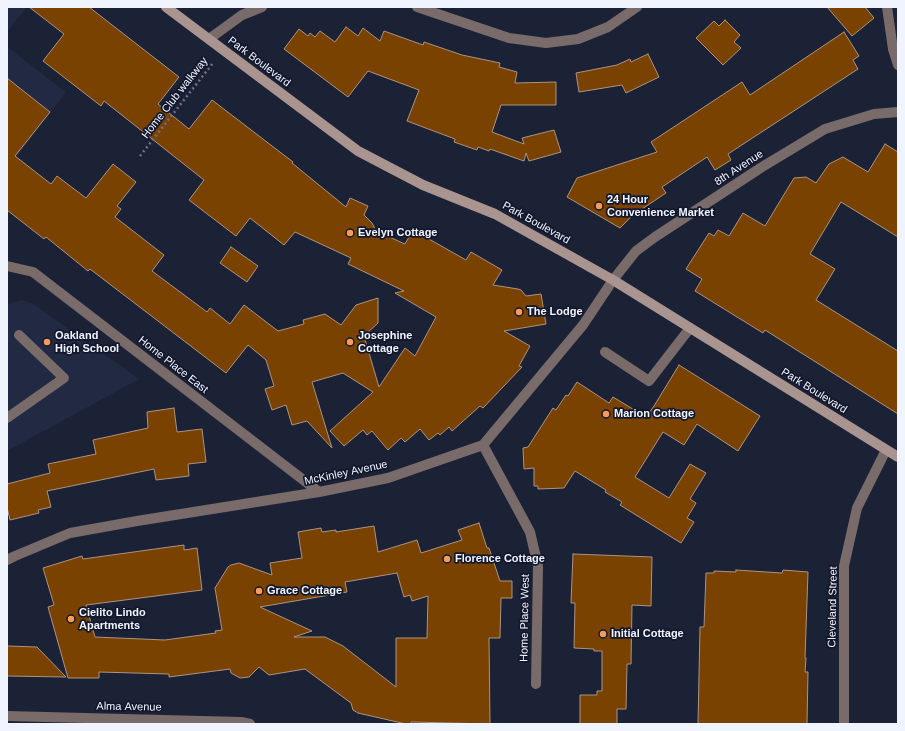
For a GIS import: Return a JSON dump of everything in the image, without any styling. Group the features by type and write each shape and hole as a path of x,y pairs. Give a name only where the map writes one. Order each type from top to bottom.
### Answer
{"main road":[{"name":"Park Boulevard","path":"166,7 358,150 423,185 495,214 613,280 898,457"}],"street":[{"path":"209,39 242,15 262,7"},
{"path":"417,7 509,38 546,43 578,38 608,27 637,7"},
{"path":"887,7 893,49 898,65"},
{"name":"8th Avenue","path":"613,280 636,251 655,237 762,167 825,129 874,114 898,112"},
{"name":"Home Place East","path":"7,266 33,272 319,492"},
{"path":"483,445 583,325 613,280"},
{"path":"605,352 649,381 690,328"},
{"path":"7,418 64,378 20,335"},
{"name":"McKinley Avenue","path":"7,560 70,533 319,492 388,478 483,445"},
{"name":"Home Place West","path":"483,445 530,532 538,566 536,684"},
{"name":"Cleveland Street","path":"844,724 844,566 857,508 886,450"},
{"name":"Alma Avenue","path":"7,716 241,722 250,724"}],"path":[{"name":"Home Club walkway","path":"140,156 223,50"}],"shaded area":[{"path":"7,7 27,7 7,32"},
{"path":"7,47 66,92 7,170"},
{"name":"Oakland High School","path":"21,300 32,303 139,379 7,451 7,305"}],"building":[{"path":"29,7 89,7 179,77 158,104 189,129 212,100 293,162 292,163 346,207 350,198 368,206 364,215 372,223 376,231 405,244 413,230 466,260 471,252 502,270 493,285 521,290 526,296 541,294 546,324 504,331 530,346 519,366 522,367 483,408 480,406 452,431 449,427 440,435 438,433 429,440 420,429 405,442 401,438 388,450 372,431 367,435 363,430 344,446 330,431 373,392 343,373 312,382 332,448 307,421 292,425 286,405 272,410 265,389 274,386 266,360 248,345 226,373 90,269 88,271 46,237 44,239 7,210 7,78 50,112 15,156 51,184 57,176 86,198 113,164 136,182 117,206 121,209 115,217 164,255 152,271 207,312 210,308 230,324 244,305 278,331 304,324 303,320 325,314 341,325 356,305 378,298 378,323 364,336 379,387 405,348 415,356 436,317 395,293 404,291 348,264 351,258 295,232 284,245 250,218 236,236 189,200 204,180 104,101 101,106 43,61 64,34"},
{"path":"827,7 865,7 874,18 852,36"},
{"path":"725,20 740,35 734,42 741,48 723,65 696,38 714,21 719,26"},
{"path":"346,27 358,36 363,28 380,41 384,31 423,45 424,42 462,55 500,63 499,67 517,72 515,83 556,82 556,105 501,105 492,132 524,144 522,138 554,130 561,152 529,161 526,153 524,161 490,149 489,151 478,147 477,150 454,142 455,139 407,121 419,90 368,71 348,97 284,49 299,29 308,36 310,33 315,37 320,31 335,42"},
{"path":"844,32 859,56 853,60 858,69 728,154 731,160 715,170 707,157 662,187 666,193 633,215 620,228 567,197 577,178 657,152 651,142 742,82 750,95"},
{"path":"648,54 659,77 626,93 622,85 579,92 576,73 617,65 630,59 631,62"},
{"path":"885,144 898,152 898,237 841,202 810,254 835,269 816,300 898,351 898,414 765,330 763,333 695,291 702,279 686,269 709,233 714,236 718,230 729,236 743,213 765,226 794,178 806,177 816,183 829,164 843,157 868,172"},
{"path":"231,247 258,266 247,282 220,263"},
{"path":"679,365 760,416 738,451 697,424 684,445 663,432 635,477 669,498 690,464 706,473 690,499 696,503 687,518 694,522 681,543 620,505 622,502 605,492 606,490 575,471 564,488 538,489 538,486 534,486 534,468 524,469 523,448 528,447 553,408 556,410 577,382 609,403 613,397 646,417"},
{"path":"174,408 177,432 202,429 206,462 188,464 189,476 156,480 154,469 47,491 51,507 38,510 39,513 10,520 7,507 7,484 50,473 48,464 96,454 93,440 148,428 147,412"},
{"path":"479,523 500,581 512,581 512,598 501,598 500,638 489,638 490,724 411,722 412,724 406,724 358,713 353,710 351,703 305,669 269,675 259,667 249,677 240,678 231,673 230,669 169,677 169,674 99,672 99,678 68,678 48,607 54,605 43,568 82,556 83,559 184,545 184,550 197,548 202,590 86,605 95,637 165,640 216,633 215,631 222,630 215,588 228,567 239,563 272,575 270,563 302,558 298,532 321,528 322,532 336,530 336,532 374,526 378,552 417,540 421,553 462,540 458,530","holes":["397,573 404,597 410,595 412,601 428,596 427,638 396,638 396,687 343,646 325,637 294,637 312,631 260,607 347,592 345,582"]},
{"path":"573,554 652,557 651,606 632,605 631,664 627,664 626,709 617,709 617,724 580,724 580,695 597,695 597,691 602,691 602,651 574,648 575,603 571,603"},
{"path":"736,570 782,573 783,570 808,572 805,658 805,672 808,672 807,724 698,724 700,627 704,627 706,573 714,573 714,571 736,572"},
{"path":"7,646 37,647 66,677 7,676"}],"place":[{"name":"24 Hour Convenience Market","path":"599,206"},
{"name":"Evelyn Cottage","path":"350,233"},
{"name":"The Lodge","path":"519,312"},
{"name":"Oakland High School","path":"47,342"},
{"name":"Josephine Cottage","path":"350,342"},
{"name":"Marion Cottage","path":"606,414"},
{"name":"Florence Cottage","path":"447,559"},
{"name":"Grace Cottage","path":"259,591"},
{"name":"Cielito Lindo Apartments","path":"71,619"},
{"name":"Initial Cottage","path":"603,634"}]}
